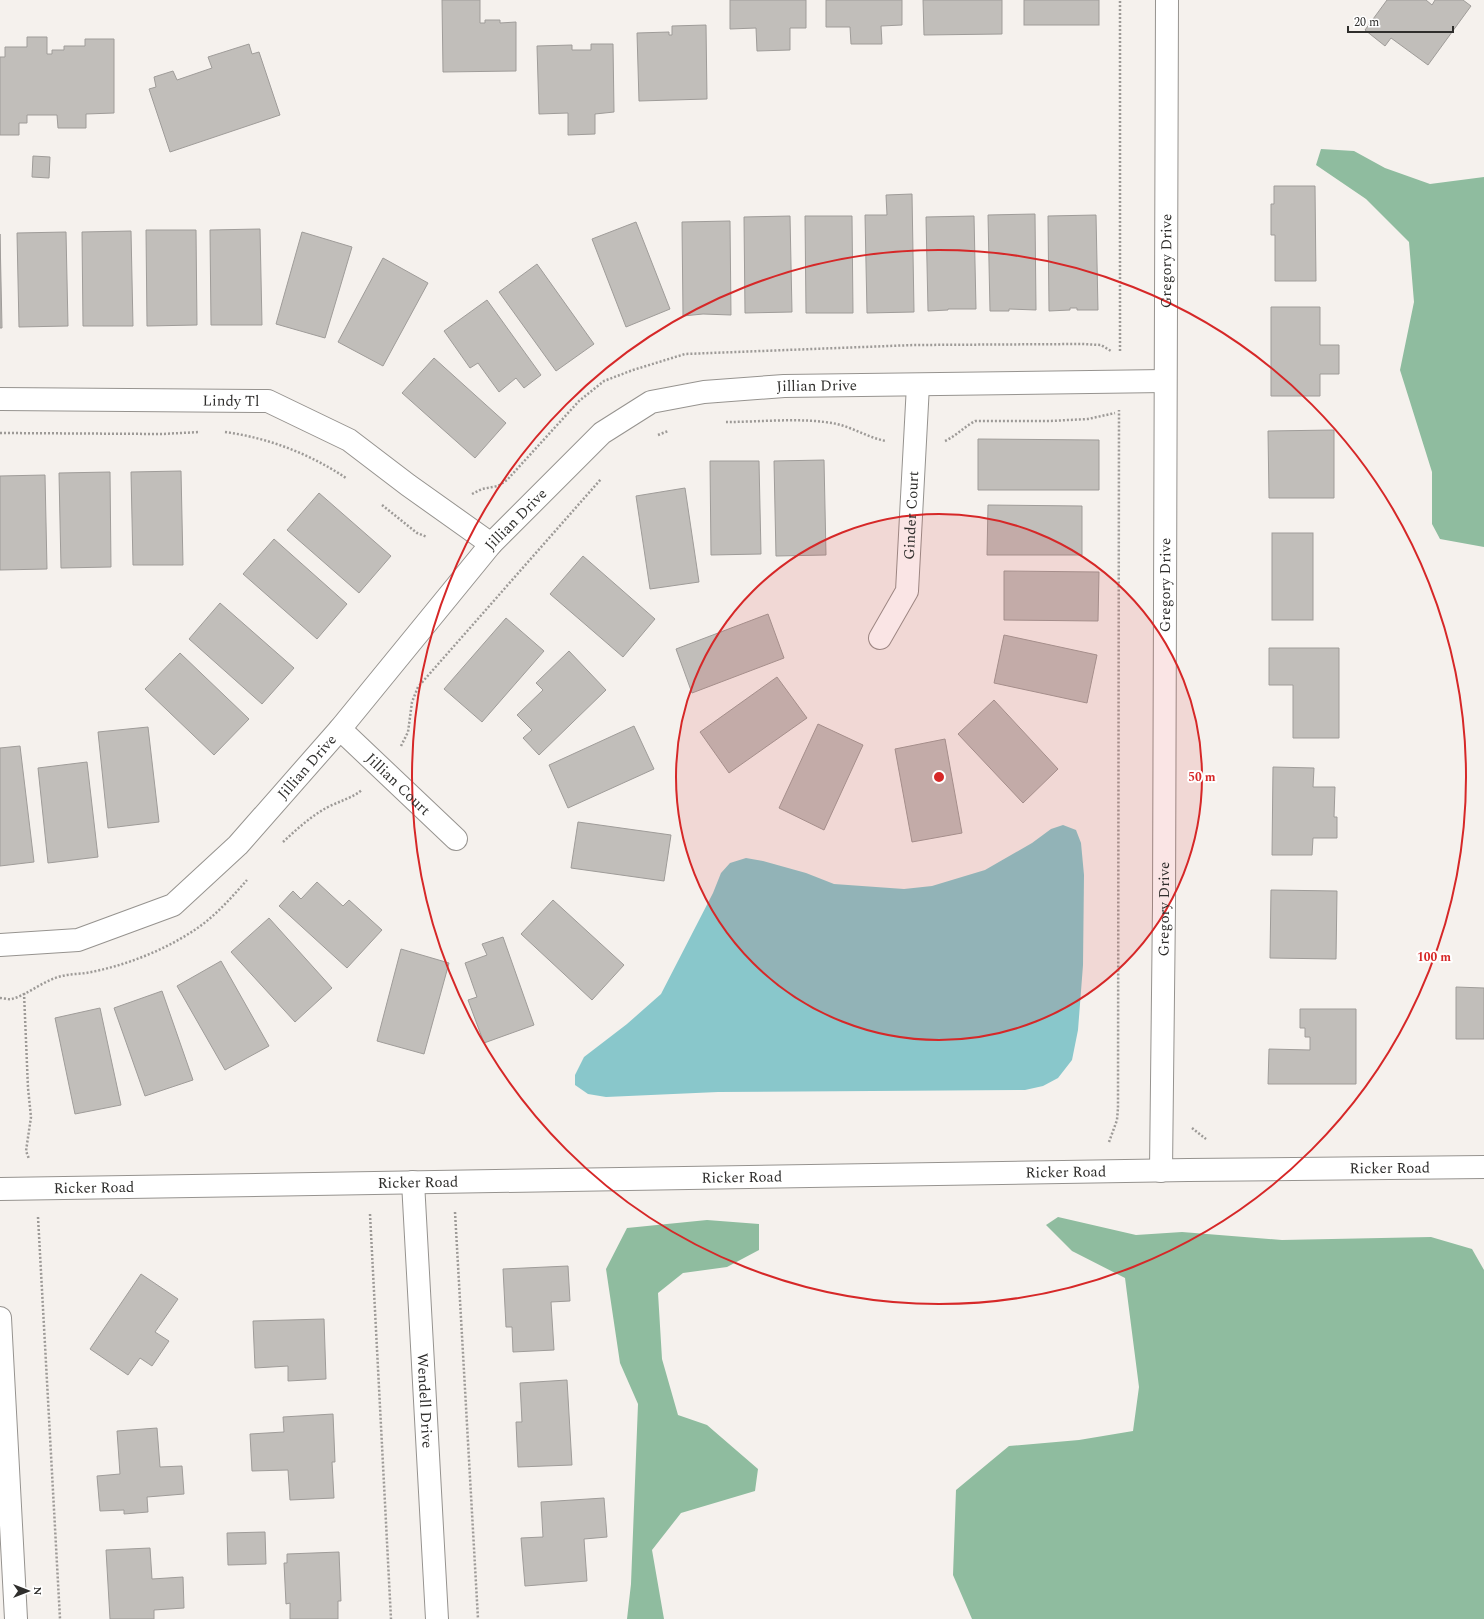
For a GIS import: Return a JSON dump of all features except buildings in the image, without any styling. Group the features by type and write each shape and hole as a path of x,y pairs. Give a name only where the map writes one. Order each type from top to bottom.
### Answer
{"street":[{"name":"Gregory Drive","path":"1161,1170 1164,906 1167,0"},
{"name":"Jillian Drive","path":"0,945 78,940 173,905 238,845 340,729 491,544 602,433 651,402 704,392 777,387 1165,381"},
{"name":"Ginder Court","path":"880,638 907,591 918,386"},
{"name":"Lindy Tl","path":"0,399 268,401 349,440 491,544"},
{"name":"Jillian Court","path":"340,729 456,839"},
{"name":"Ricker Road","path":"0,1189 1161,1170 1484,1167"},
{"name":"Wendell Drive","path":"413,1182 437,1619"},
{"path":"0,1318 16,1619"}],"path":[{"path":"1103,1144 1109,1144 1117,1120 1118,1108 1120,0"},
{"path":"378,503 417,533 426,537 434,538 473,492 498,486 507,480 579,401 604,381 633,370 685,354 914,345 1082,344 1100,345 1120,352"},
{"path":"720,422 793,420 836,424 855,429 884,441 942,442 952,438 964,427 975,422 1050,422 1088,419 1119,412"},
{"path":"655,436 676,429"},
{"path":"0,434 162,434 205,432"},
{"path":"219,432 235,434 294,449 331,468 349,480"},
{"path":"279,845 328,807 355,795 395,755 408,732 412,702 418,687 604,476"},
{"path":"0,998 11,999 61,976 86,973 138,958 182,938 200,927 221,908 251,875"},
{"path":"22,1160 30,1159 26,1151 31,1117 28,1088 24,993"},
{"path":"455,1206 478,1619"},
{"path":"370,1207 391,1619"},
{"path":"38,1213 60,1619"}],"green space":[{"path":"1321,149 1354,151 1385,168 1430,184 1484,177 1484,547 1440,539 1432,524 1432,472 1400,370 1414,302 1409,242 1366,199 1316,165"},
{"path":"1058,1217 1136,1235 1182,1232 1282,1240 1431,1237 1472,1249 1484,1270 1484,1619 972,1619 953,1575 956,1490 1009,1446 1079,1440 1133,1431 1139,1387 1125,1278 1072,1251 1046,1225"},
{"path":"707,1220 759,1224 759,1250 727,1267 683,1273 658,1293 662,1359 678,1415 707,1425 758,1469 755,1491 681,1513 652,1550 664,1619 627,1619 631,1584 638,1404 620,1363 606,1269 627,1228"}],"water":[{"path":"1063,825 1076,830 1081,843 1084,875 1083,965 1078,1030 1072,1060 1058,1078 1043,1086 1025,1090 718,1092 606,1097 588,1094 575,1085 575,1075 584,1057 627,1024 661,994 713,893 721,873 730,863 746,858 763,861 806,873 834,884 904,889 932,886 985,870 1032,843 1051,829"}]}
